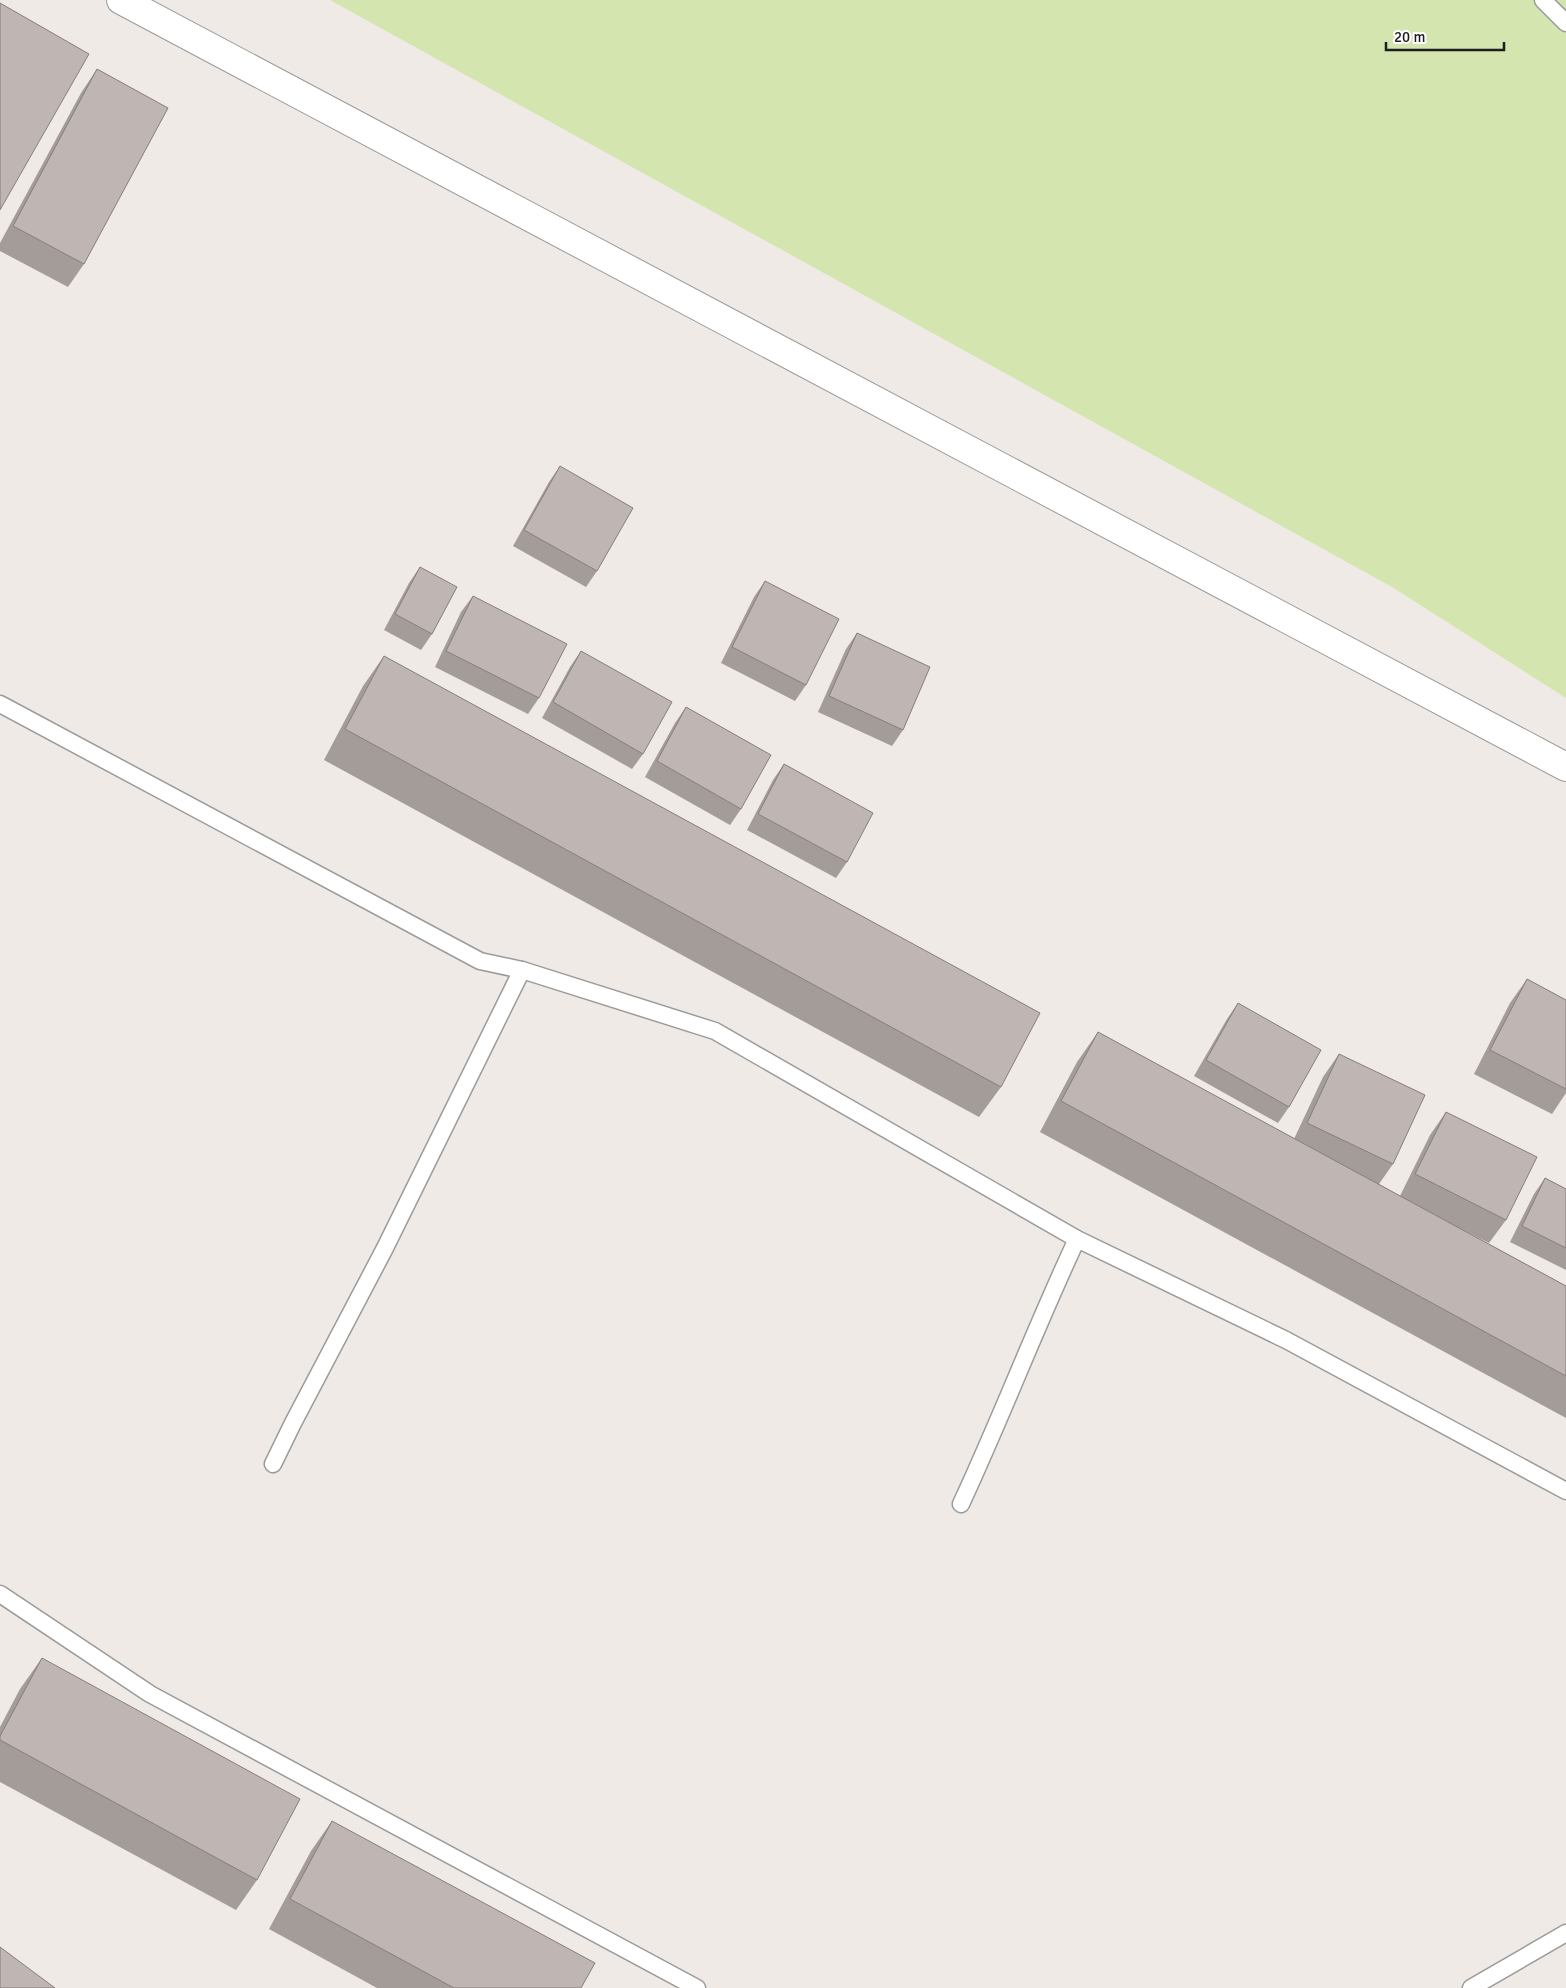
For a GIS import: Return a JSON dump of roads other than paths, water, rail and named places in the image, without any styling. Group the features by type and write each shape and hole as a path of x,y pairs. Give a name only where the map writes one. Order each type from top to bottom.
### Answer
{"street":[{"path":"121,0 1566,767"}],"lane":[{"path":"1543,0 1566,23"},
{"path":"0,704 480,961 522,970 715,1031 1078,1239 1286,1340 1566,1491"},
{"path":"273,1464 385,1248 522,970"},
{"path":"961,1504 997,1426 1044,1309 1078,1239"},
{"path":"0,1594 150,1694 698,1988"},
{"path":"1471,1988 1566,1934"}]}
